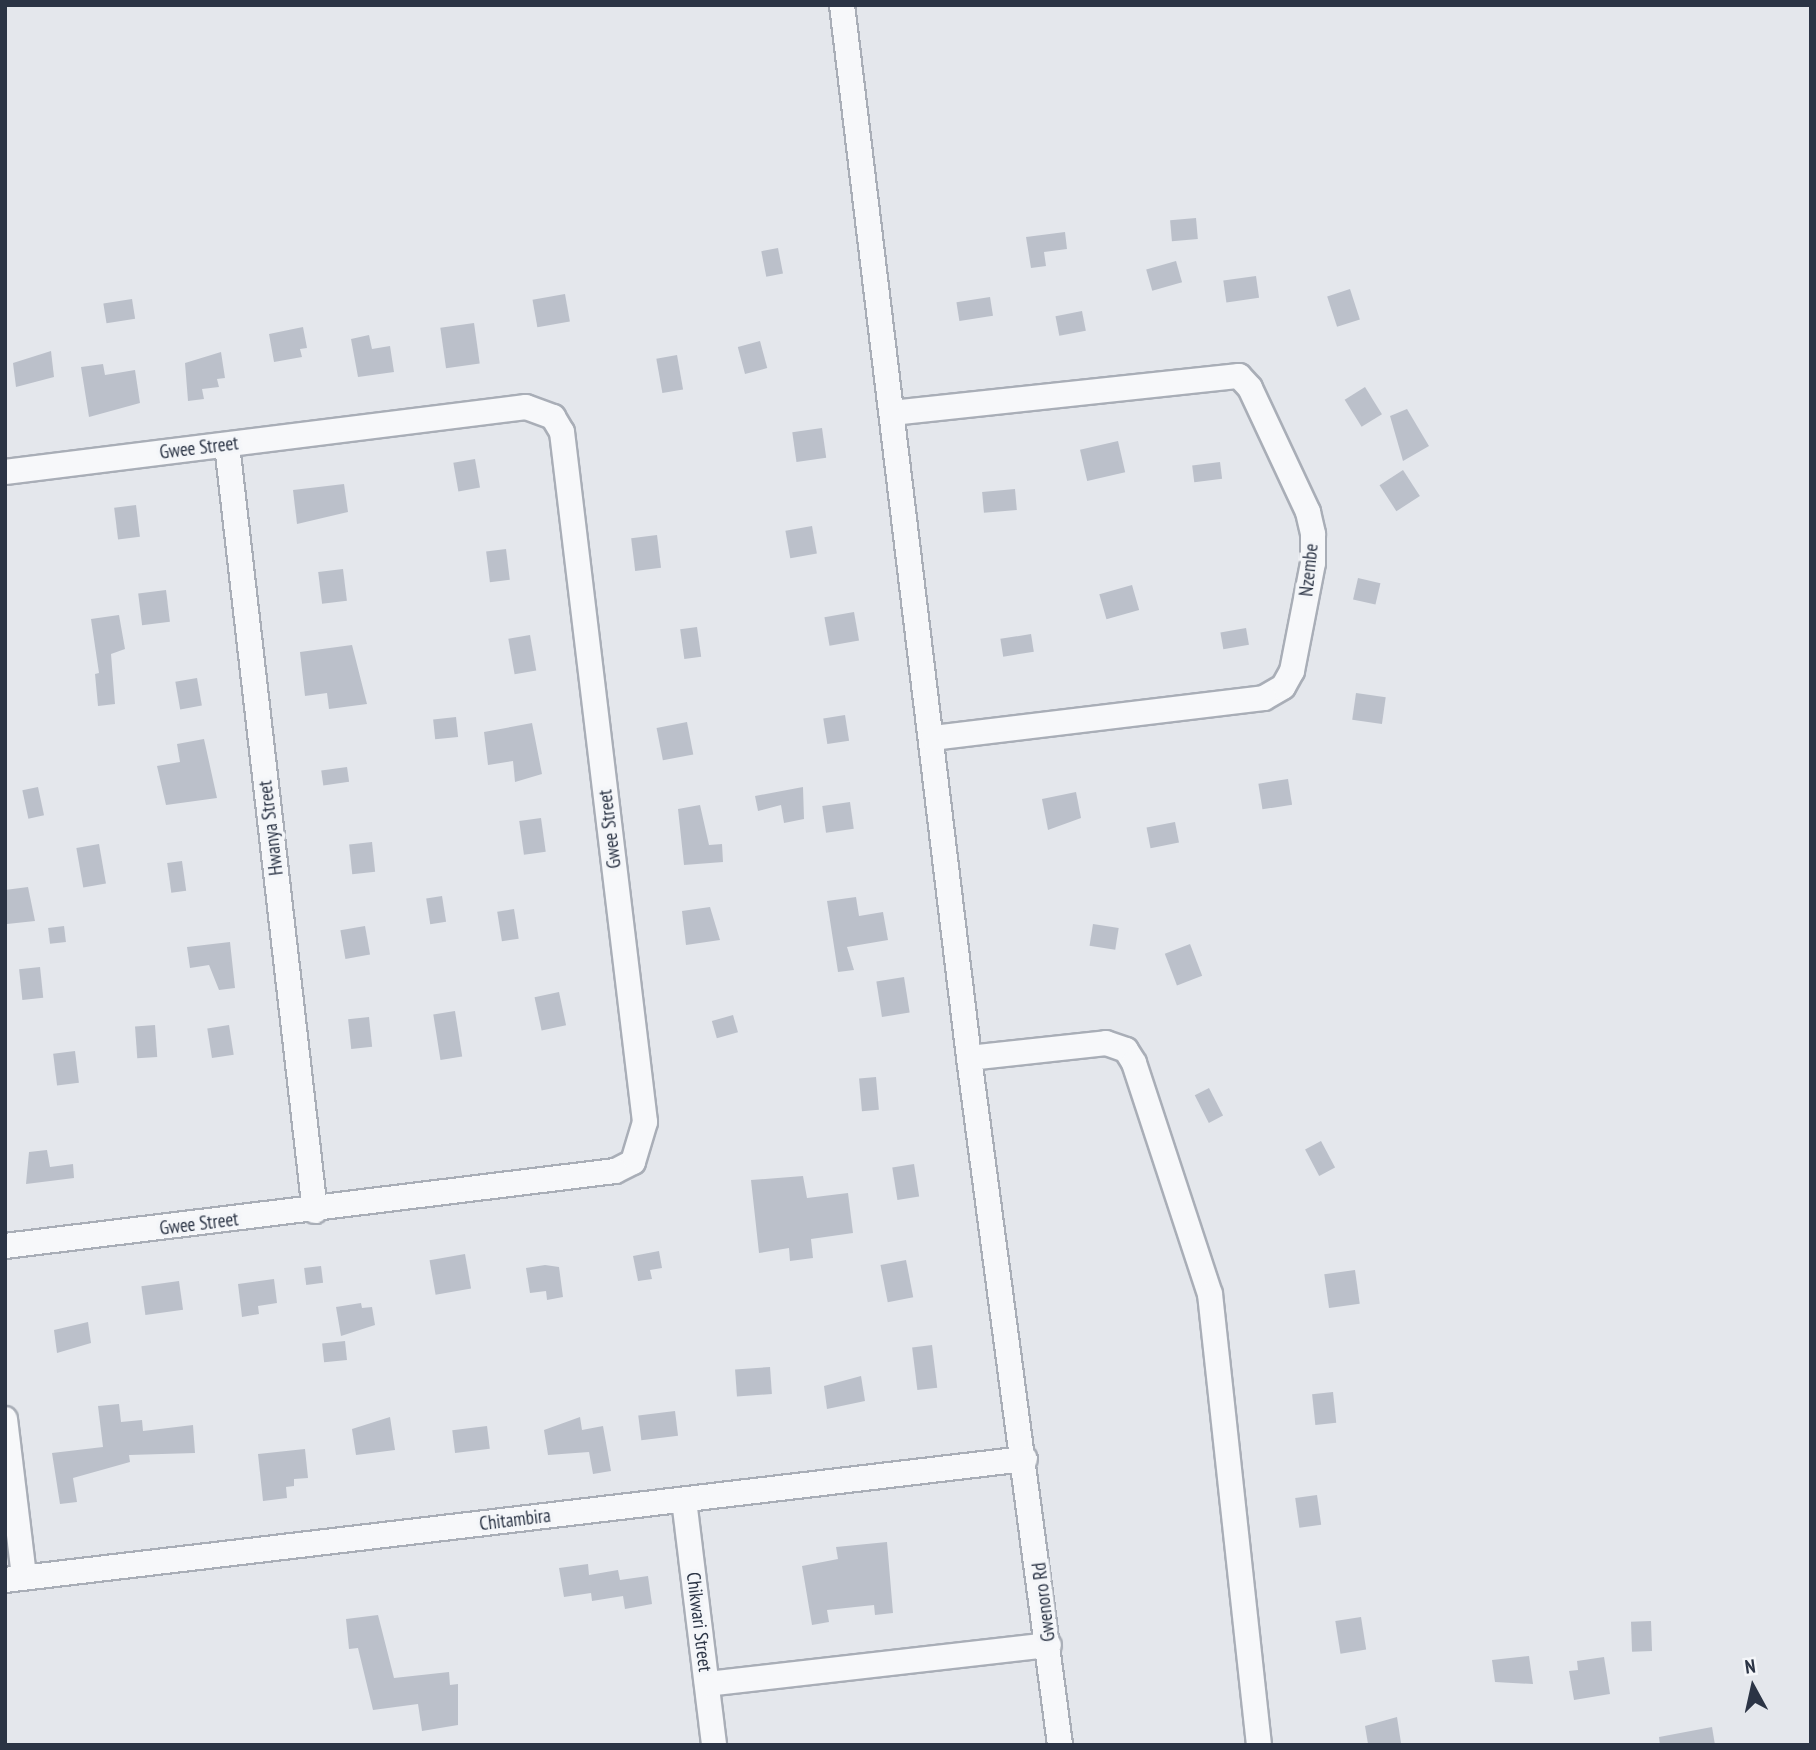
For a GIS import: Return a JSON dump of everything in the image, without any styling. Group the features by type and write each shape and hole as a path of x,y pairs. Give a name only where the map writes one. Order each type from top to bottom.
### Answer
{"street":[{"name":"Gwenoro Rd","path":"842,5 933,738 969,1058 1025,1459 1060,1745"},
{"name":"Nzembe","path":"892,413 1239,376 1250,388 1303,499 1312,534 1313,563 1292,671 1283,687 1265,698 933,738"},
{"name":"Gwee Street","path":"5,472 526,407 544,410 558,424 645,1122 633,1162 615,1171 315,1211 5,1247"},
{"name":"Hwanya Street","path":"228,445 315,1211"},
{"path":"969,1058 1106,1043 1126,1050 1134,1063 1210,1294 1259,1745"},
{"path":"5,1419 15,1579"},
{"name":"Chitambira","path":"15,1579 1025,1459"},
{"name":"Chikwari Street","path":"684,1500 714,1745"},
{"path":"707,1684 1049,1645"}],"building":[{"path":"1196,218 1198,239 1172,241 1170,220"},
{"path":"1065,232 1067,249 1044,252 1046,266 1031,268 1026,237"},
{"path":"778,248 783,274 766,277 761,251"},
{"path":"1176,261 1182,282 1152,291 1146,270"},
{"path":"1256,276 1259,298 1226,302 1223,281"},
{"path":"1350,289 1360,319 1337,327 1327,296"},
{"path":"565,294 570,322 537,327 533,300"},
{"path":"990,297 993,316 959,321 956,302"},
{"path":"132,299 135,319 106,323 103,304"},
{"path":"1082,311 1086,331 1059,336 1055,316"},
{"path":"474,323 480,364 446,368 440,328"},
{"path":"303,327 307,348 300,349 302,357 274,362 269,334"},
{"path":"369,335 372,349 390,346 394,372 358,377 351,339"},
{"path":"760,341 767,368 745,374 738,347"},
{"path":"51,351 54,377 16,387 13,363"},
{"path":"221,352 225,378 217,379 219,387 202,389 204,399 188,401 185,363"},
{"path":"677,355 683,389 662,393 656,359"},
{"path":"103,364 105,375 135,370 140,403 89,417 81,367"},
{"path":"1365,387 1382,414 1362,427 1345,400"},
{"path":"1407,409 1429,446 1403,461 1390,416"},
{"path":"822,428 826,458 796,462 792,432"},
{"path":"1118,441 1125,472 1087,481 1080,450"},
{"path":"475,459 480,488 458,491 453,463"},
{"path":"1220,462 1222,479 1194,482 1192,465"},
{"path":"1403,470 1420,496 1396,511 1380,485"},
{"path":"344,484 348,512 297,524 293,490"},
{"path":"1015,489 1017,510 984,513 982,492"},
{"path":"136,505 140,537 118,539 114,508"},
{"path":"812,526 817,554 790,558 785,531"},
{"path":"657,535 661,568 635,571 631,538"},
{"path":"506,549 510,580 490,582 486,551"},
{"path":"343,569 347,601 322,604 318,572"},
{"path":"1358,578 1380,583 1375,605 1353,599"},
{"path":"1132,585 1139,610 1106,619 1099,594"},
{"path":"166,590 170,622 142,625 138,593"},
{"path":"854,612 859,641 829,646 824,617"},
{"path":"119,615 125,649 111,654 115,704 98,706 95,674 99,673 91,619"},
{"path":"697,627 701,657 684,659 680,629"},
{"path":"1246,628 1249,645 1223,649 1220,633"},
{"path":"1031,634 1034,652 1003,657 1000,639"},
{"path":"530,635 536,670 515,674 508,639"},
{"path":"352,645 367,704 329,709 327,693 305,696 300,652"},
{"path":"197,678 202,706 180,709 175,682"},
{"path":"1356,693 1386,697 1382,724 1352,720"},
{"path":"845,715 849,741 827,744 823,718"},
{"path":"456,717 458,737 435,739 433,719"},
{"path":"687,722 693,754 663,760 657,728"},
{"path":"532,723 542,774 515,782 513,761 488,765 484,732"},
{"path":"204,739 217,798 166,805 157,766 180,762 177,744"},
{"path":"347,767 349,782 323,785 321,771"},
{"path":"1288,779 1292,805 1262,809 1258,784"},
{"path":"38,787 44,815 28,819 22,790"},
{"path":"803,787 804,819 784,823 781,805 758,811 755,796"},
{"path":"1076,792 1081,818 1048,830 1042,799"},
{"path":"850,802 854,829 826,833 822,806"},
{"path":"700,805 709,845 722,844 723,862 684,865 678,809"},
{"path":"541,818 546,852 524,855 519,821"},
{"path":"1175,822 1179,843 1151,848 1147,828"},
{"path":"372,842 375,872 352,874 349,844"},
{"path":"99,844 106,883 83,887 76,848"},
{"path":"182,861 186,891 171,893 167,863"},
{"path":"28,887 35,921 7,924 5,890"},
{"path":"442,896 446,922 430,924 426,899"},
{"path":"856,897 859,916 883,912 888,940 847,947 854,970 838,972 827,901"},
{"path":"710,907 720,940 686,945 682,911"},
{"path":"514,909 519,939 502,941 497,912"},
{"path":"1093,924 1119,928 1115,950 1090,946"},
{"path":"64,926 66,942 50,944 48,928"},
{"path":"365,926 370,955 345,959 340,930"},
{"path":"230,942 235,988 219,990 209,965 190,968 187,947"},
{"path":"1190,944 1202,976 1177,985 1165,954"},
{"path":"40,967 43,998 22,1000 19,969"},
{"path":"904,977 910,1013 882,1017 876,981"},
{"path":"559,992 566,1025 542,1030 535,997"},
{"path":"455,1011 462,1056 440,1060 433,1014"},
{"path":"733,1015 738,1032 717,1038 712,1021"},
{"path":"369,1017 372,1047 351,1049 348,1019"},
{"path":"155,1025 157,1057 137,1058 135,1026"},
{"path":"229,1025 234,1055 212,1058 207,1028"},
{"path":"75,1051 79,1083 57,1085 53,1054"},
{"path":"876,1077 879,1110 862,1111 859,1078"},
{"path":"1209,1088 1223,1116 1209,1123 1195,1095"},
{"path":"1321,1141 1335,1167 1319,1176 1305,1149"},
{"path":"47,1150 50,1167 73,1164 74,1178 26,1184 29,1152"},
{"path":"914,1164 919,1197 897,1200 892,1167"},
{"path":"803,1176 807,1198 848,1193 853,1233 811,1239 813,1258 790,1261 789,1248 759,1253 751,1180"},
{"path":"659,1251 662,1268 650,1270 652,1279 638,1281 633,1256"},
{"path":"465,1254 471,1288 436,1295 430,1260"},
{"path":"906,1260 913,1297 888,1302 880,1265"},
{"path":"545,1265 559,1267 563,1297 547,1300 546,1291 530,1293 526,1268"},
{"path":"321,1266 323,1283 306,1285 304,1268"},
{"path":"1355,1270 1360,1304 1329,1308 1324,1274"},
{"path":"274,1279 277,1303 258,1306 259,1314 242,1317 238,1284"},
{"path":"179,1281 183,1310 145,1315 141,1286"},
{"path":"361,1303 362,1308 372,1307 375,1325 341,1336 336,1307"},
{"path":"88,1322 91,1343 57,1353 54,1330"},
{"path":"345,1341 347,1360 324,1362 322,1343"},
{"path":"932,1345 937,1388 917,1390 912,1347"},
{"path":"770,1367 772,1394 737,1396 735,1369"},
{"path":"861,1376 865,1401 827,1409 824,1386"},
{"path":"1333,1392 1336,1423 1315,1425 1312,1394"},
{"path":"119,1404 121,1422 142,1420 143,1431 193,1425 195,1453 129,1455 130,1462 73,1478 77,1502 60,1504 52,1453 103,1447 98,1406"},
{"path":"675,1411 678,1436 641,1440 638,1416"},
{"path":"390,1417 395,1450 356,1455 352,1429"},
{"path":"580,1417 582,1430 603,1426 611,1471 593,1474 589,1452 548,1455 544,1430"},
{"path":"487,1426 490,1449 455,1453 452,1430"},
{"path":"305,1449 308,1478 294,1479 294,1486 286,1487 287,1498 263,1501 258,1454"},
{"path":"1317,1495 1321,1525 1299,1528 1295,1498"},
{"path":"887,1542 893,1613 875,1615 874,1605 827,1610 829,1622 812,1625 802,1566 838,1559 836,1547"},
{"path":"588,1564 589,1575 618,1570 620,1580 648,1576 652,1604 625,1609 623,1596 592,1601 591,1593 564,1597 559,1568"},
{"path":"378,1615 394,1678 449,1672 450,1685 458,1684 458,1725 422,1731 418,1704 373,1710 358,1648 349,1649 346,1619"},
{"path":"1361,1617 1366,1650 1340,1654 1335,1621"},
{"path":"1651,1621 1652,1651 1632,1652 1631,1622"},
{"path":"1529,1656 1533,1684 1495,1682 1492,1660"},
{"path":"1604,1657 1610,1694 1574,1700 1569,1671 1578,1670 1577,1661"},
{"path":"1397,1717 1401,1743 1368,1744 1365,1726"},
{"path":"1712,1727 1715,1745 1660,1745 1659,1737"}]}
